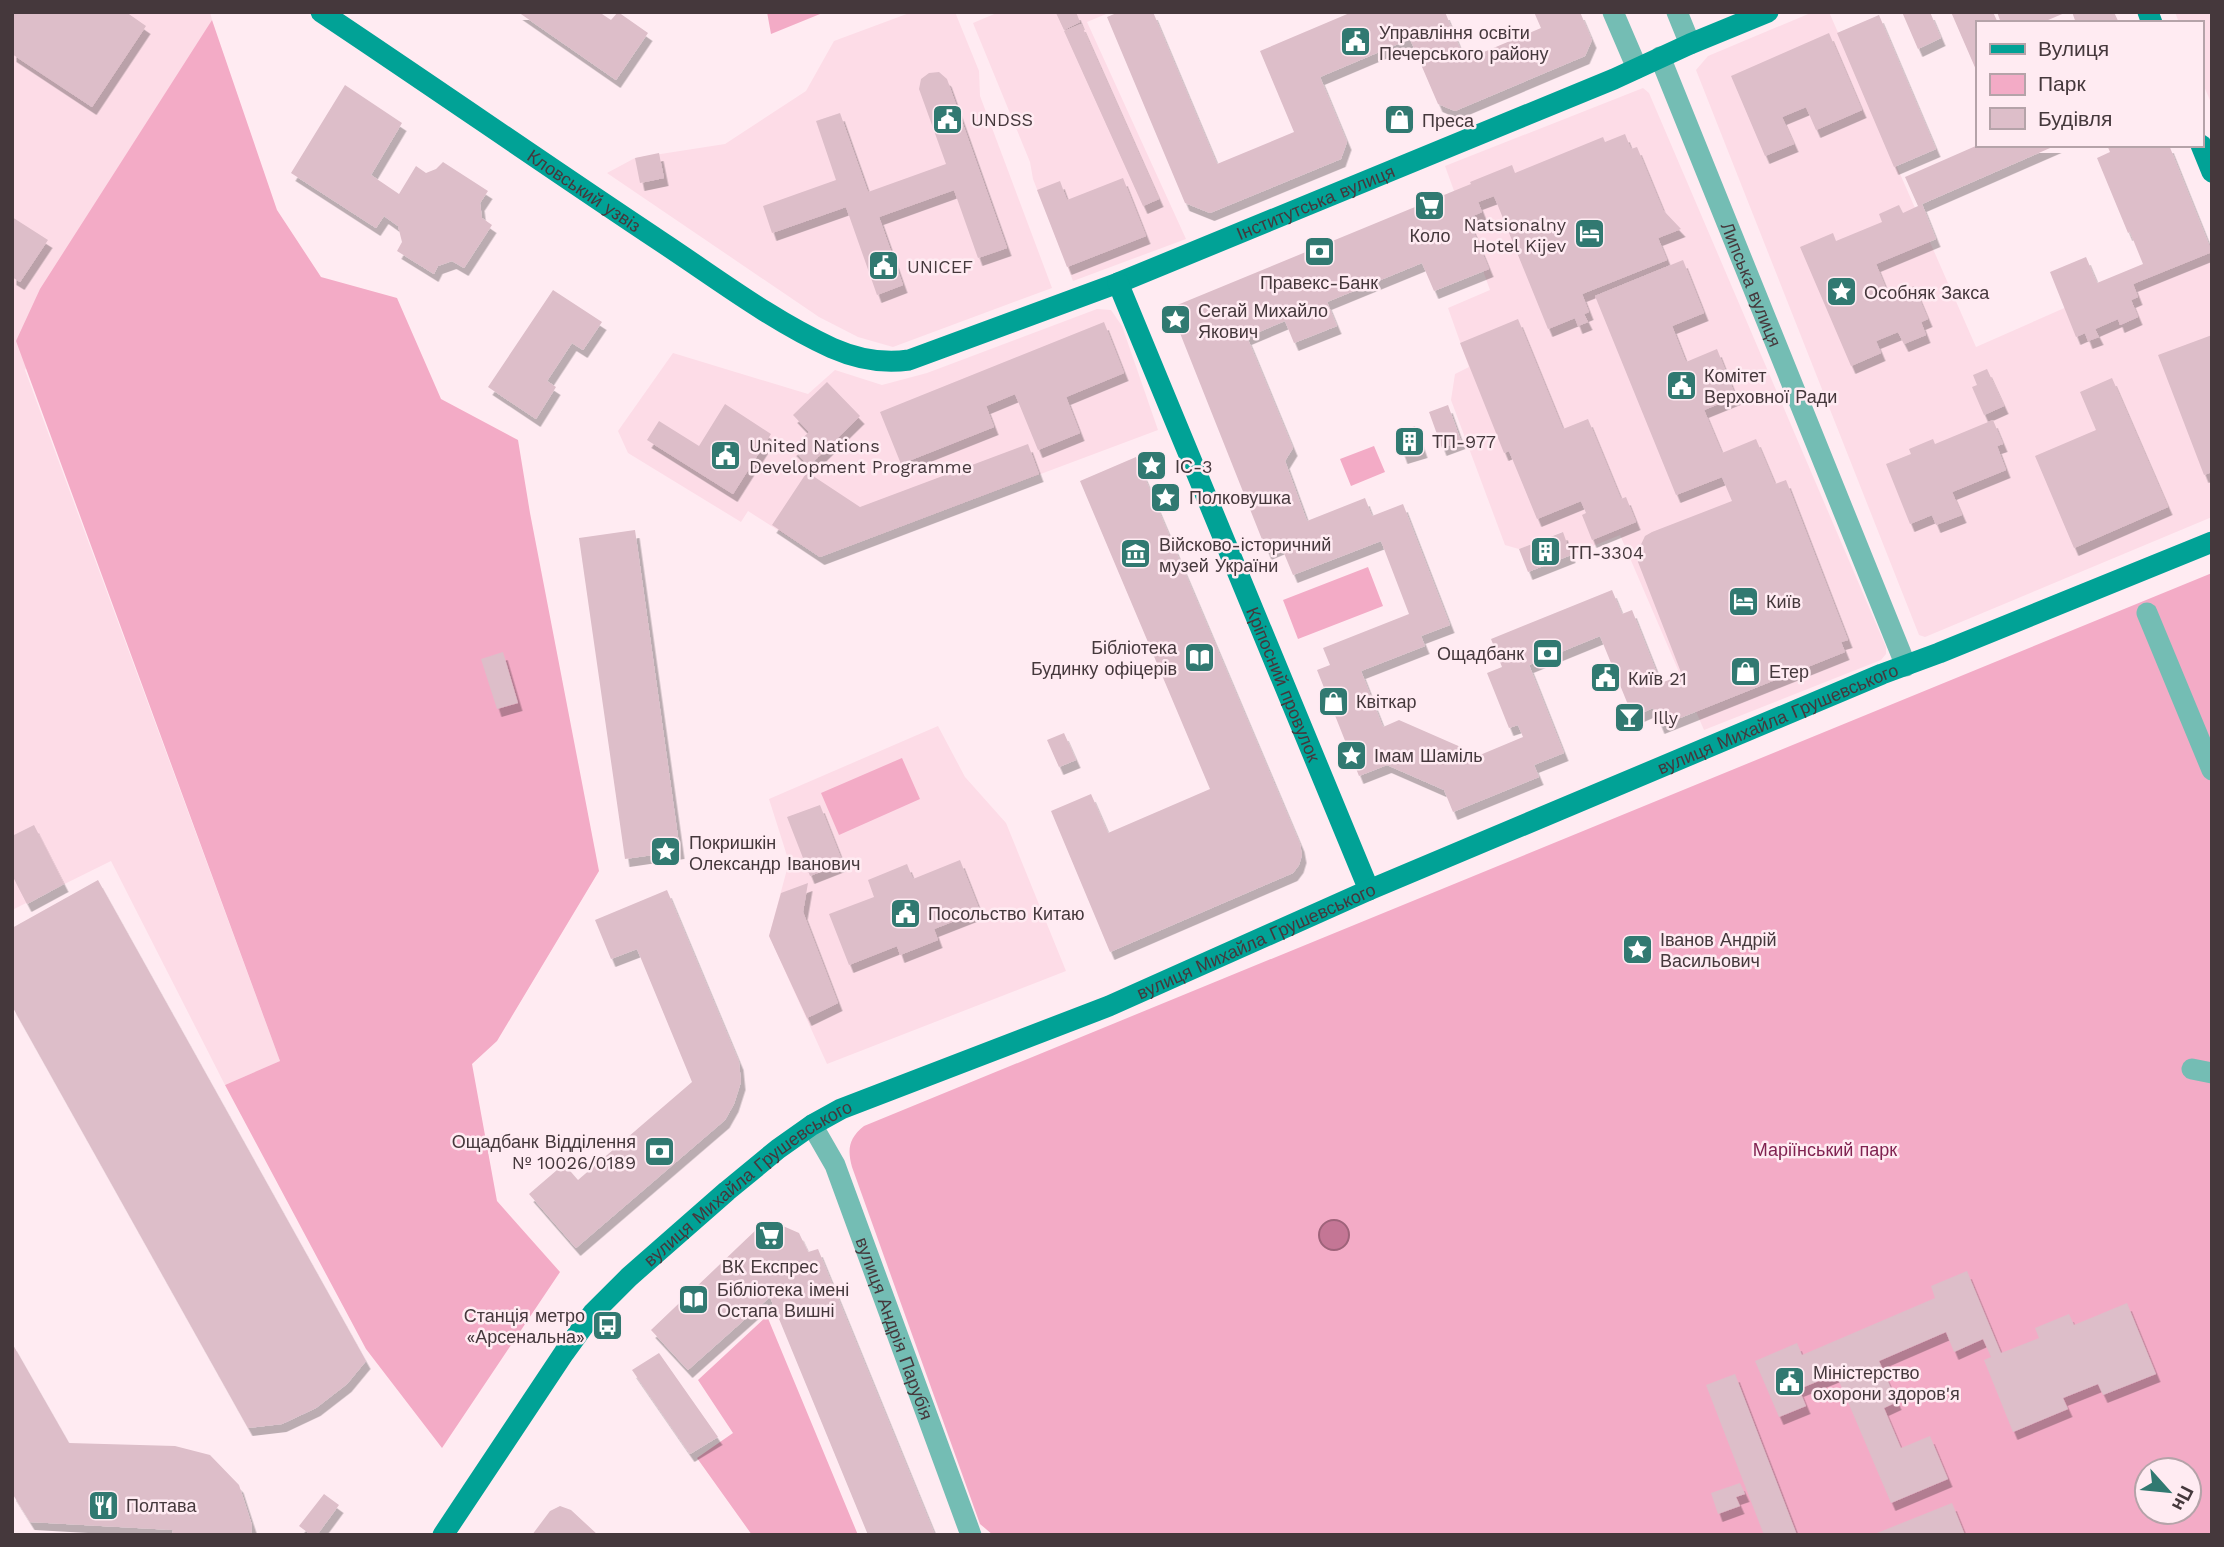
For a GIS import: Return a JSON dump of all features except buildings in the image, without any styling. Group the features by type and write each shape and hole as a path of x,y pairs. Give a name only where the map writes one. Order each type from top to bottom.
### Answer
{"street":[{"name":"Кловський узвіз","path":"321,12 746,298 831,347 854,356"},
{"path":"1613,12 1637,68"},
{"path":"1676,12 1690,44"},
{"name":"Інститутська вулиця","path":"854,356 892,362 909,360 1118,283 1768,12"},
{"name":"Липська вулиця","path":"1660,57 1906,666"},
{"path":"2202,147 2212,172"},
{"name":"Кріпосний провулок","path":"1118,283 1369,890"},
{"name":"вулиця Михайла Грушевського","path":"443,1535 593,1313 629,1277 717,1199 812,1125 841,1109 1109,1006 1369,890 1882,674 2212,542"},
{"path":"2147,613 2212,770"},
{"name":"вулиця Андрія Парубія","path":"812,1125 835,1165 971,1535"}],"shaded area":[{"path":"12,12 210,12 212,20 25,370 280,1061 225,1085 111,861 12,910"},
{"path":"912,12 955,12 979,71 980,96 1052,288 893,347 858,337 819,317 607,173 635,158 725,144 806,91 834,41"},
{"path":"999,12 1111,12 1087,22 1186,239 1073,281 1033,179 1030,162 973,23"},
{"path":"1813,12 1829,12 1976,347 2212,243 2212,517 1925,637 1919,635 1696,70 1708,56"},
{"path":"2175,12 2212,12 2212,105 2203,84 2203,21 2178,21"},
{"path":"1643,88 1649,93 1886,647 1886,654 1881,660 1704,730 1620,535 1571,555 1562,532 1519,549 1505,545 1451,400 1455,374 1469,367 1448,308 1490,290 1445,166"},
{"path":"1097,309 1111,310 1122,326 1158,430 820,557 748,511 741,522 628,453 618,431 673,353 808,394 835,370 882,385 927,373"},
{"path":"938,726 965,777 1006,823 1066,971 827,1064 769,936 789,862 769,799"},
{"path":"1334,1220 1344,1225 1349,1235 1344,1245 1334,1250 1324,1245 1319,1235 1324,1225"}],"green space":[{"path":"767,12 825,12 771,34"},
{"path":"212,20 277,210 321,277 397,298 441,399 518,440 599,871 497,1041 472,1064 497,1201 560,1272 442,1448 366,1349 225,1085 280,1061 16,341 40,289"},
{"path":"1374,446 1385,472 1351,486 1340,459"},
{"path":"1368,567 1383,606 1298,639 1283,600"},
{"name":"Маріїнський парк","path":"2212,573 2212,1535 993,1535 980,1524 852,1167 851,1144 864,1126"},
{"path":"902,758 920,799 839,835 821,793"},
{"path":"767,1316 858,1535 752,1535 697,1458 733,1433 698,1380"}],"place":[{"name":"Управління освіти Печерського району","path":"1356,42"},
{"name":"UNDSS","path":"948,119"},
{"name":"Преса","path":"1399,120"},
{"name":"Коло","path":"1430,205"},
{"name":"Natsionalny Hotel Kijev","path":"1589,234"},
{"name":"Правекс-Банк","path":"1319,252"},
{"name":"UNICEF","path":"884,266"},
{"name":"Особняк Закса","path":"1841,292"},
{"name":"Сегай Михайло Якович","path":"1175,320"},
{"name":"Комітет Верховної Ради","path":"1681,385"},
{"name":"ТП-977","path":"1409,441"},
{"name":"United Nations Development Programme","path":"726,455"},
{"name":"ІС-3","path":"1152,466"},
{"name":"Полковушка","path":"1166,497"},
{"name":"ТП-3304","path":"1545,552"},
{"name":"Війсково-історичний музей України","path":"1136,554"},
{"name":"Київ","path":"1743,601"},
{"name":"Ощадбанк","path":"1547,653"},
{"name":"Бібліотека Будинку офіцерів","path":"1200,657"},
{"name":"Етер","path":"1746,671"},
{"name":"Київ 21","path":"1605,678"},
{"name":"Квіткар","path":"1333,701"},
{"name":"Illy","path":"1630,717"},
{"name":"Імам Шаміль","path":"1351,755"},
{"name":"Покришкін Олександр Іванович","path":"666,852"},
{"name":"Посольство Китаю","path":"905,913"},
{"name":"Іванов Андрій Васильович","path":"1637,949"},
{"name":"Ощадбанк Відділення № 10026/0189","path":"659,1151"},
{"name":"ВК Експрес","path":"770,1235"},
{"name":"Бібліотека імені Остапа Вишні","path":"694,1299"},
{"name":"Станція метро «Арсенальна»","path":"608,1325"},
{"name":"Міністерство охорони здоров'я","path":"1790,1382"},
{"name":"Полтава","path":"103,1505"}]}
